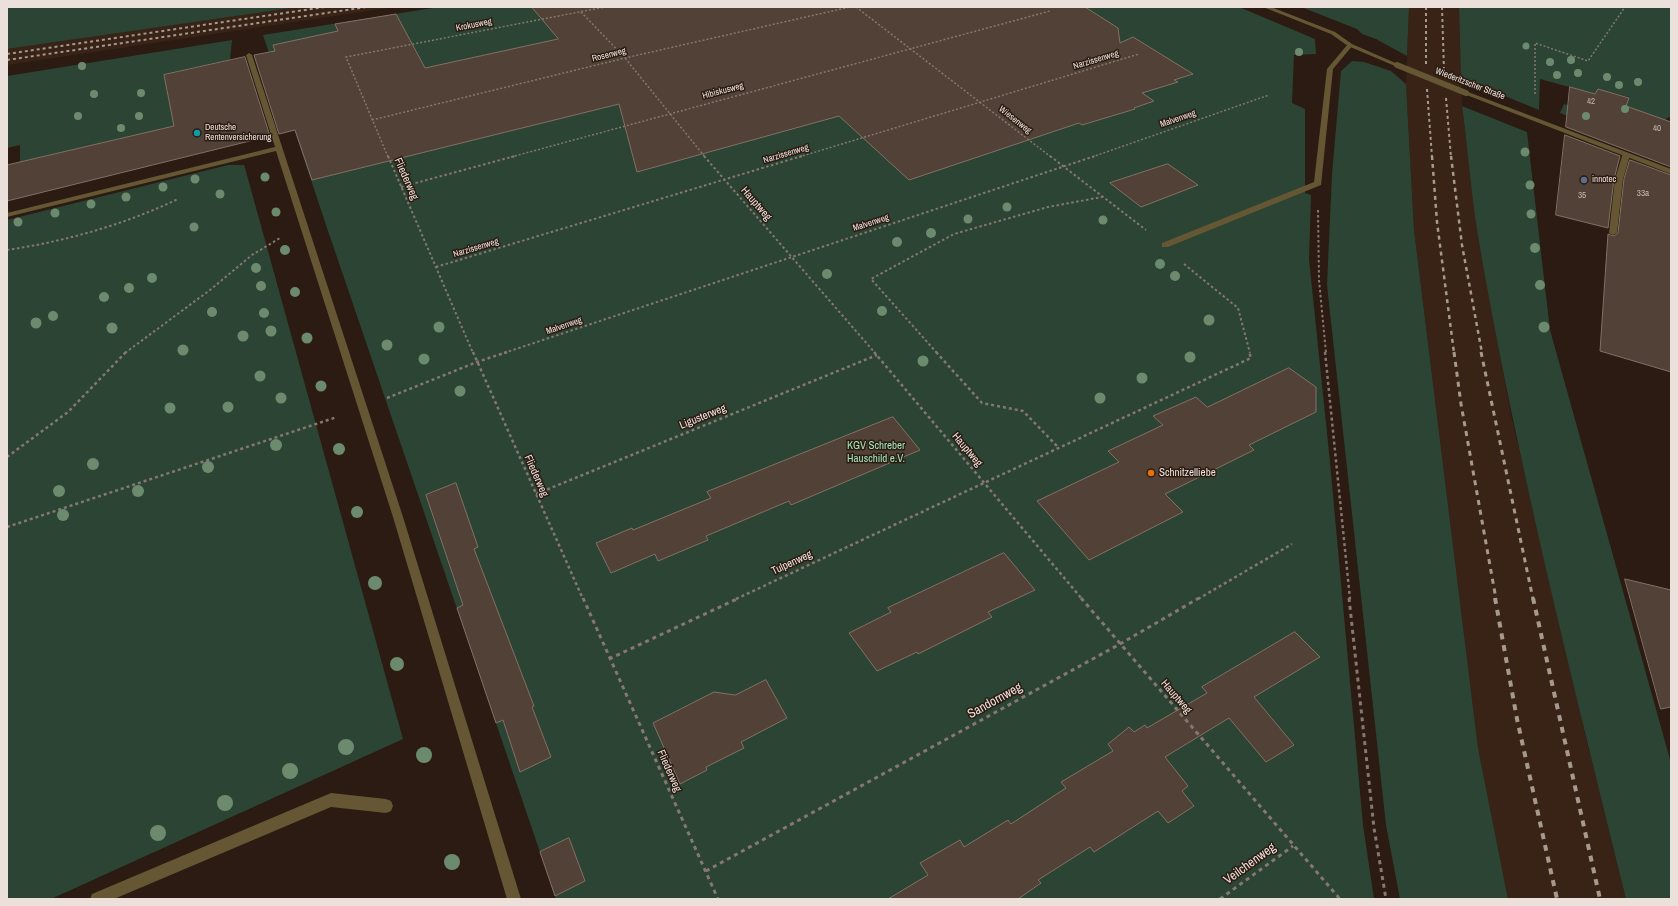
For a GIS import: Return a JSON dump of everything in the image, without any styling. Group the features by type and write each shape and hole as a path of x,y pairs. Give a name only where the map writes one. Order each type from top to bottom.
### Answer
{"street":[{"name":"Wiederitzscher Straße","path":"1266,7 1333,33 1350,45 1397,65 1671,172"},
{"path":"1165,245 1318,183 1330,69 1350,45"},
{"path":"250,54 398,517 514,899"},
{"path":"7,215 280,148"},
{"path":"1613,233 1619,174 1626,155"},
{"path":"97,899 331,800 386,806"}],"path":[{"name":"Krokusweg","path":"346,57 605,7"},
{"name":"Rosenweg","path":"372,120 625,58 850,7"},
{"name":"Wiesenweg","path":"856,7 1165,245 1175,257 1238,308 1251,358 1058,447"},
{"path":"1535,98 1535,43 1588,61 1625,7"},
{"name":"Hibiskusweg","path":"401,187 670,112 1050,11"},
{"name":"Hauptweg","path":"581,12 625,58 670,112 723,180 877,356 1120,644 1340,899"},
{"name":"Narzissenweg","path":"436,267 1139,54"},
{"name":"Fliederweg","path":"346,57 477,362 718,899"},
{"name":"Malvenweg","path":"7,527 363,408 477,362 1064,167 1269,95"},
{"path":"1318,183 1319,280 1336,471 1374,828 1386,899"},
{"path":"1058,447 1023,411 982,402 871,279 954,234 1048,206 1103,197"},
{"path":"7,250 31,247 104,228 136,218 180,199"},
{"path":"7,457 40,434 86,396 114,363 144,337 211,289 255,251 266,243 305,228"},
{"name":"Ligusterweg","path":"536,494 877,356"},
{"name":"Tulpenweg","path":"609,659 1058,447"},
{"name":"Sandornweg","path":"706,871 1120,644 1292,544"},
{"name":"Veilchenweg","path":"1220,899 1293,846"}],"shaded area":[{"path":"294,7 395,7 7,65 7,49"},
{"path":"1409,7 1459,7 1462,106 1478,233 1511,415 1585,734 1626,899 1508,899 1478,748 1414,230 1406,84"}],"green space":[{"path":"7,7 298,7 7,49"},
{"name":"KGV Schreber Hauschild e.V.","path":"439,7 1239,7 1315,39 1316,54 1294,55 1292,103 1305,109 1305,193 1311,195 1309,259 1330,462 1363,825 1374,899 556,899 327,228 263,35"},
{"path":"1301,7 1409,7 1407,56 1376,39 1362,34 1357,29"},
{"path":"1459,7 1671,7 1671,118 1669,117 1665,120 1660,151 1560,113 1564,104 1611,117 1627,103 1629,97 1598,89 1595,94 1540,79 1539,110 1461,78"},
{"path":"232,40 230,60 164,75 174,126 20,162 20,145 7,148 7,76"},
{"path":"1352,61 1364,62 1391,71 1406,84 1414,230 1478,748 1508,899 1400,899 1386,825 1327,285 1332,174 1341,71"},
{"path":"1462,106 1527,132 1550,330 1671,763 1671,899 1626,899 1585,734 1527,486 1493,319 1478,236"},
{"path":"228,165 244,165 245,168 403,739 51,899 7,899 7,220"}],"building":[{"path":"532,7 1085,7 1118,28 1120,43 1133,37 1193,74 1174,80 1178,82 1142,93 1154,101 1134,108 1135,109 1082,125 1079,123 909,180 839,116 637,172 619,104 312,180 295,130 279,134 254,55 275,51 273,45 338,31 335,24 396,14 425,68 558,39"},
{"name":"Deutsche Rentenversicherung","path":"245,57 270,136 7,201 7,165 174,126 164,75"},
{"path":"1570,87 1595,94 1598,89 1629,98 1626,106 1671,122 1671,167 1566,127"},
{"path":"1565,135 1620,156 1614,179 1608,228 1556,215"},
{"path":"1630,160 1671,175 1671,372 1600,351 1608,234 1614,236 1618,233 1624,179"},
{"path":"1168,164 1198,185 1141,207 1110,183"},
{"name":"Schnitzelliebe","path":"1289,368 1316,387 1316,412 1249,445 1254,450 1165,494 1183,512 1089,560 1037,501 1119,462 1108,451 1163,425 1153,416 1196,397 1207,407"},
{"path":"893,417 920,450 791,505 789,501 706,536 708,540 658,561 655,554 611,573 596,543 632,528 633,530 711,498 707,492"},
{"path":"456,483 478,547 474,549 534,706 532,707 551,757 520,772 503,720 496,723 457,608 463,605 426,495"},
{"path":"1004,553 1035,590 988,612 992,617 918,654 917,652 877,671 849,633 891,612 888,608"},
{"path":"1625,579 1671,590 1671,707 1661,709"},
{"path":"1295,632 1320,657 1254,697 1294,745 1266,762 1229,718 1165,757 1188,786 1182,791 1194,806 1168,823 1158,811 1094,852 1090,847 1038,880 1041,883 1018,899 888,899 928,875 920,863 960,840 964,847 1008,820 1011,824 1066,788 1061,782 1113,751 1108,744 1129,727 1134,732 1145,725 1147,728 1207,693 1202,687"},
{"path":"766,680 787,718 741,742 744,748 706,767 707,770 680,784 653,723 714,692 735,695"},
{"path":"569,838 585,881 555,896 540,852"}],"railway":[{"path":"7,54 325,7"},
{"path":"7,60 367,7"},
{"path":"1426,7 1426,64"},
{"path":"1442,7 1444,71"},
{"path":"1427,89 1432,157"},
{"path":"1446,98 1451,157"},
{"path":"1432,156 1437,222 1454,353"},
{"path":"1451,156 1462,245 1482,353"},
{"path":"1454,352 1461,404 1496,599"},
{"path":"1481,352 1533,599"},
{"path":"1495,598 1517,719 1557,899"},
{"path":"1533,598 1600,899"}],"place":[{"name":"Deutsche Rentenversicherung","path":"197,133"},
{"name":"innotec","path":"1584,180"},
{"name":"Schnitzelliebe","path":"1151,473"}]}
